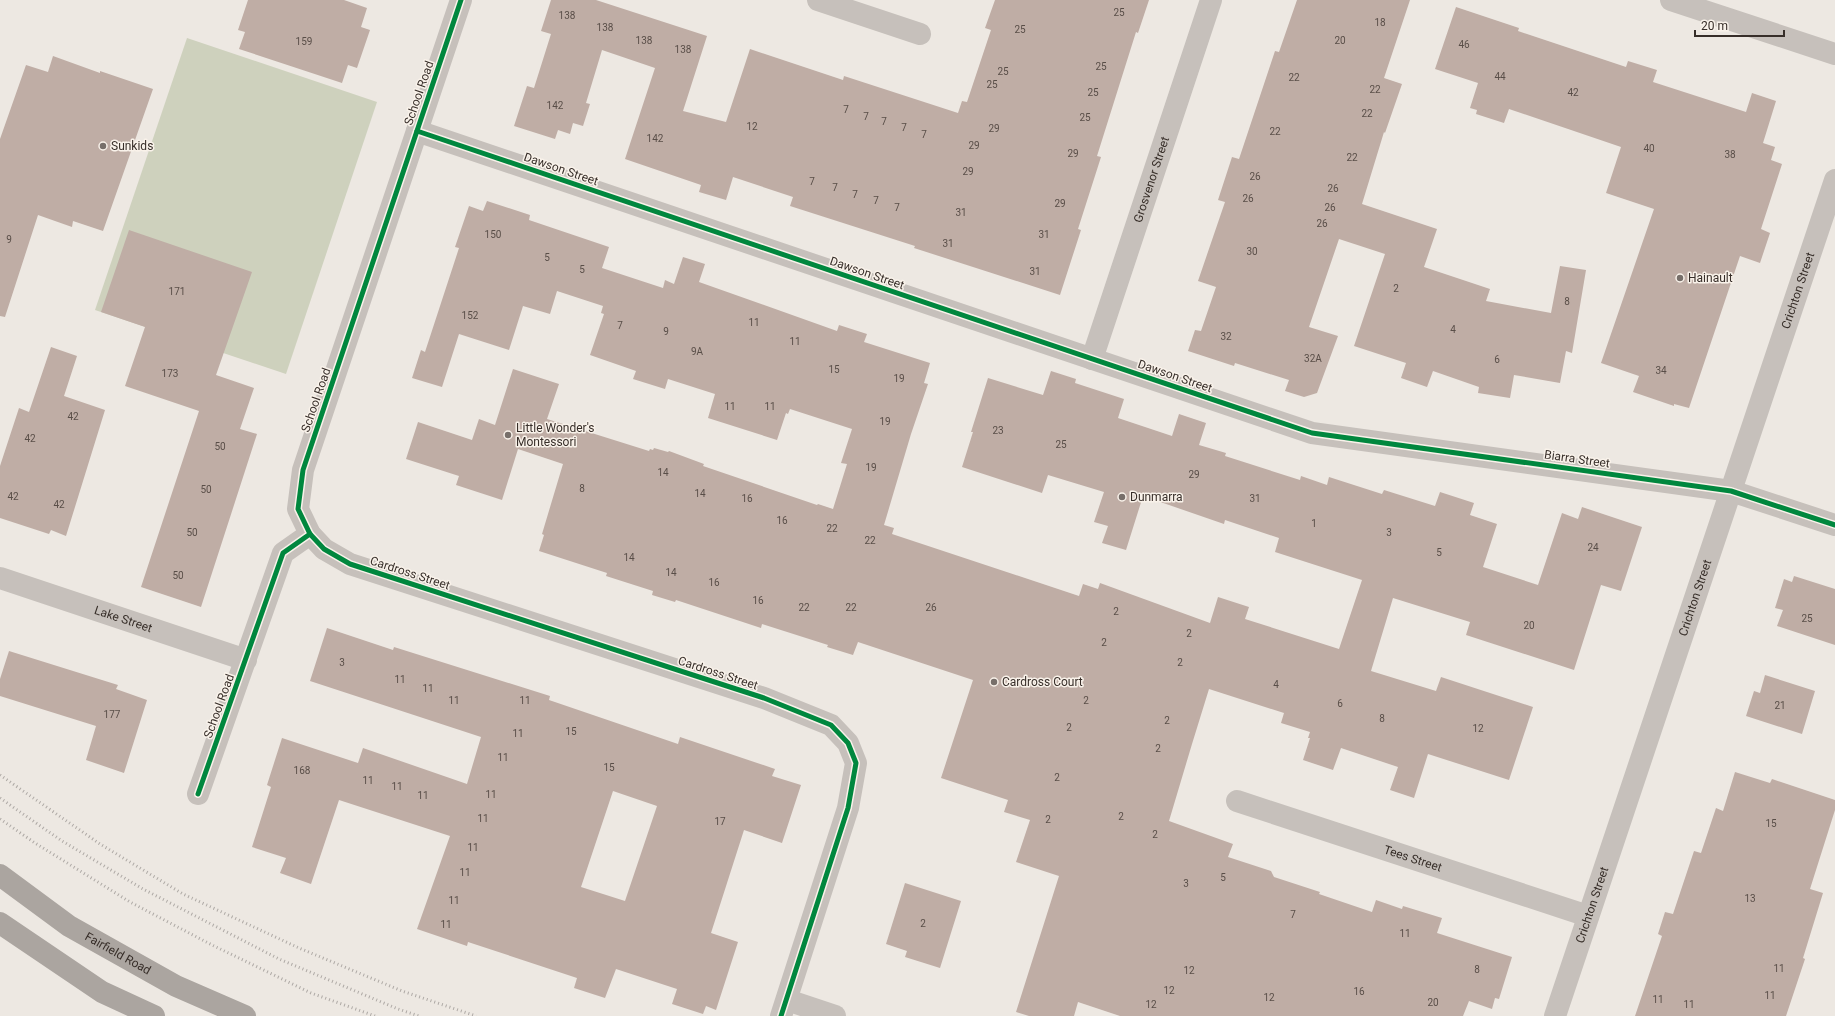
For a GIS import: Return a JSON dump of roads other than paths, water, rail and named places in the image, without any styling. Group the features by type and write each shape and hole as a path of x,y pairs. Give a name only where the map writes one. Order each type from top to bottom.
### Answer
{"main road":[{"name":"Fairfield Road","path":"0,876 69,926 176,986 245,1016"},
{"path":"0,923 102,992 154,1016"}],"street":[{"name":"School Road","path":"198,794 283,553 310,534 298,509 303,470 461,0"},
{"path":"818,0 920,34"},
{"name":"Grosvenor Street","path":"1092,359 1211,0"},
{"path":"1671,0 1835,54"},
{"name":"Dawson Street","path":"417,131 1312,433"},
{"name":"Crichton Street","path":"1555,1016 1835,180"},
{"name":"Biarra Street","path":"1312,433 1731,491 1835,525"},
{"name":"Cardross Street","path":"310,534 324,549 350,564 764,698 831,725 848,743 856,763 848,808 784,1008"},
{"name":"Lake Street","path":"0,578 246,660"},
{"name":"Tees Street","path":"1237,801 1588,916"},
{"path":"784,1008 834,1016"}],"railway":[{"path":"0,775 100,844 183,894 299,948 402,991 476,1016"},
{"path":"0,798 62,841 143,889 279,959 398,1009 419,1016"},
{"path":"0,819 35,843 130,902 212,945 311,993 375,1016"}],"place":[{"name":"Sunkids","path":"103,146"},
{"name":"Hainault","path":"1680,278"},
{"name":"Little Wonder's Montessori","path":"508,435"},
{"name":"Dunmarra","path":"1122,497"},
{"name":"Cardross Court","path":"994,682"}]}
